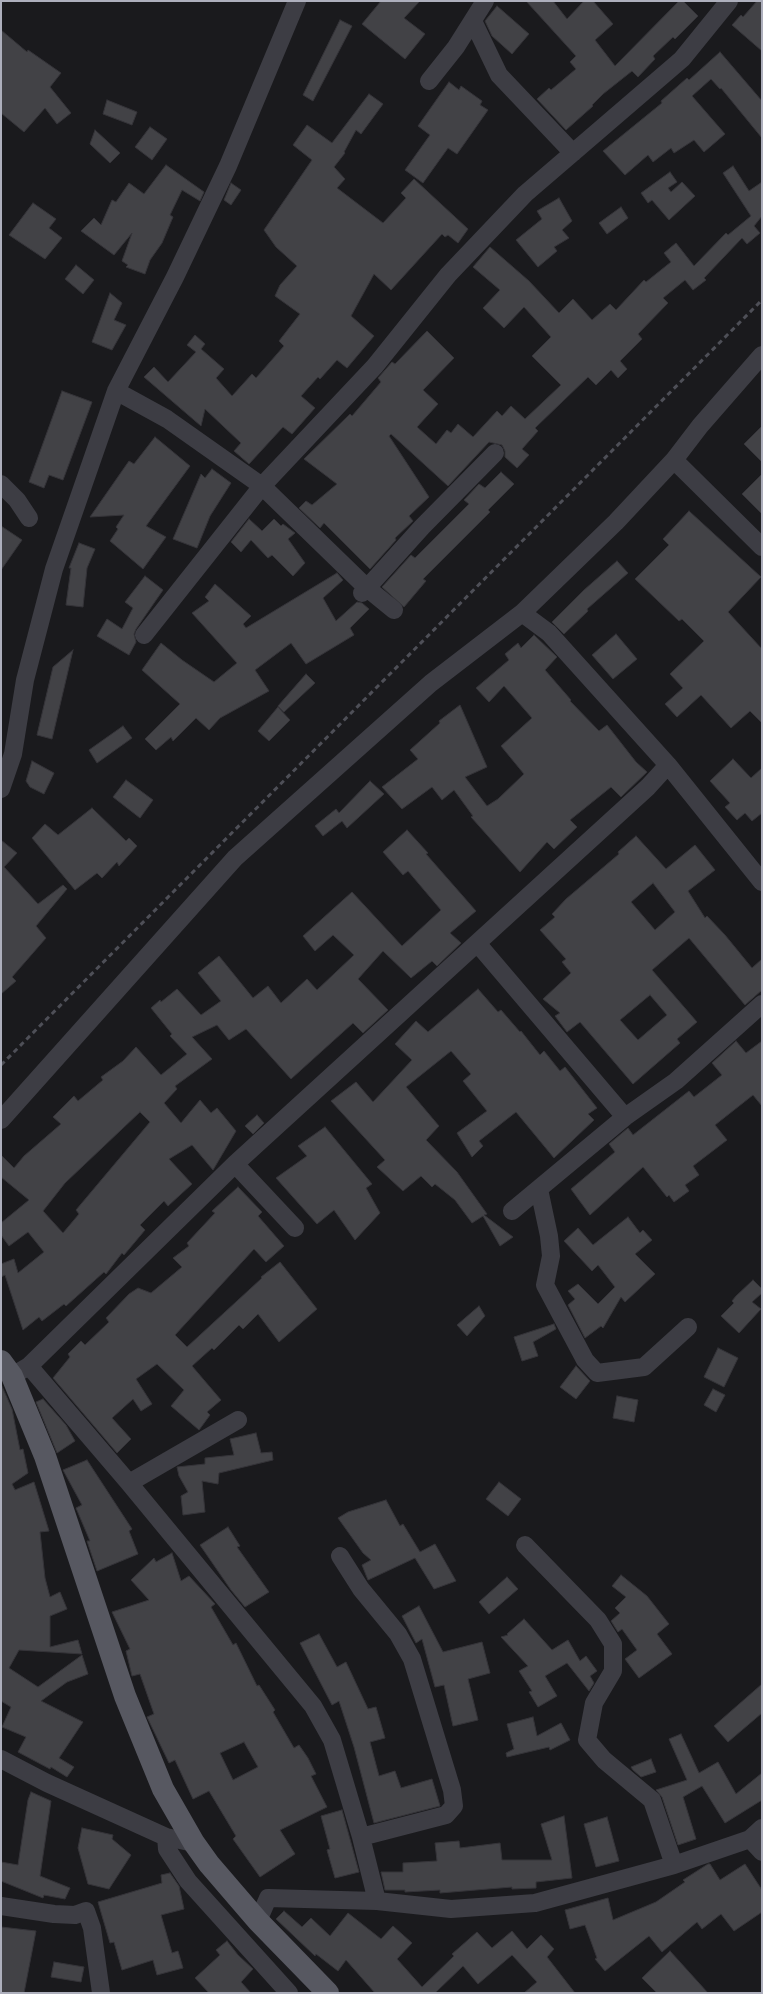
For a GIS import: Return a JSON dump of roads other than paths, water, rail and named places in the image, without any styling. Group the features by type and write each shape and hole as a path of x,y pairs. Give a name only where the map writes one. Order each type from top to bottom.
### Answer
{"main road":[{"path":"14,1368 125,1696 163,1789 194,1843 209,1864 258,1921 328,1993"}],"street":[{"path":"1,789 14,754 25,680 54,569 116,391 175,277 228,166 297,1"},
{"path":"429,82 456,47 485,1"},
{"path":"144,634 262,486 375,366 448,275 525,194 605,123 682,59 729,1"},
{"path":"473,21 500,75 573,153"},
{"path":"1,1120 236,858 431,683 522,613 616,522 674,460 700,426 762,355"},
{"path":"116,391 167,419 262,486 365,590 394,610"},
{"path":"365,590 422,527 495,453"},
{"path":"674,460 762,547"},
{"path":"1,484 17,500 29,518"},
{"path":"522,613 549,633 668,765 762,882"},
{"path":"377,1901 361,1837 332,1740 312,1706 129,1483 14,1368 648,787 668,765"},
{"path":"477,943 625,1117"},
{"path":"512,1212 625,1117 676,1081 762,1004"},
{"path":"235,1164 295,1228"},
{"path":"539,1188 549,1236 551,1256 545,1285 585,1360 598,1373 644,1367 688,1326"},
{"path":"129,1483 238,1420"},
{"path":"525,1545 598,1620 613,1644 613,1671 594,1703 587,1740 604,1760 652,1800 674,1865"},
{"path":"340,1556 361,1589 398,1634 412,1659 452,1790 454,1806 446,1815 361,1837"},
{"path":"1,1759 46,1783 166,1837 194,1843"},
{"path":"258,1921 268,1898 377,1901 451,1909 535,1903 674,1865 756,1833 762,1852"},
{"path":"166,1837 167,1849 188,1881 289,1993"},
{"path":"1,1906 54,1914 75,1915 86,1910 92,1928 101,1993"}],"railway":[{"path":"1,1065 762,300"}]}
